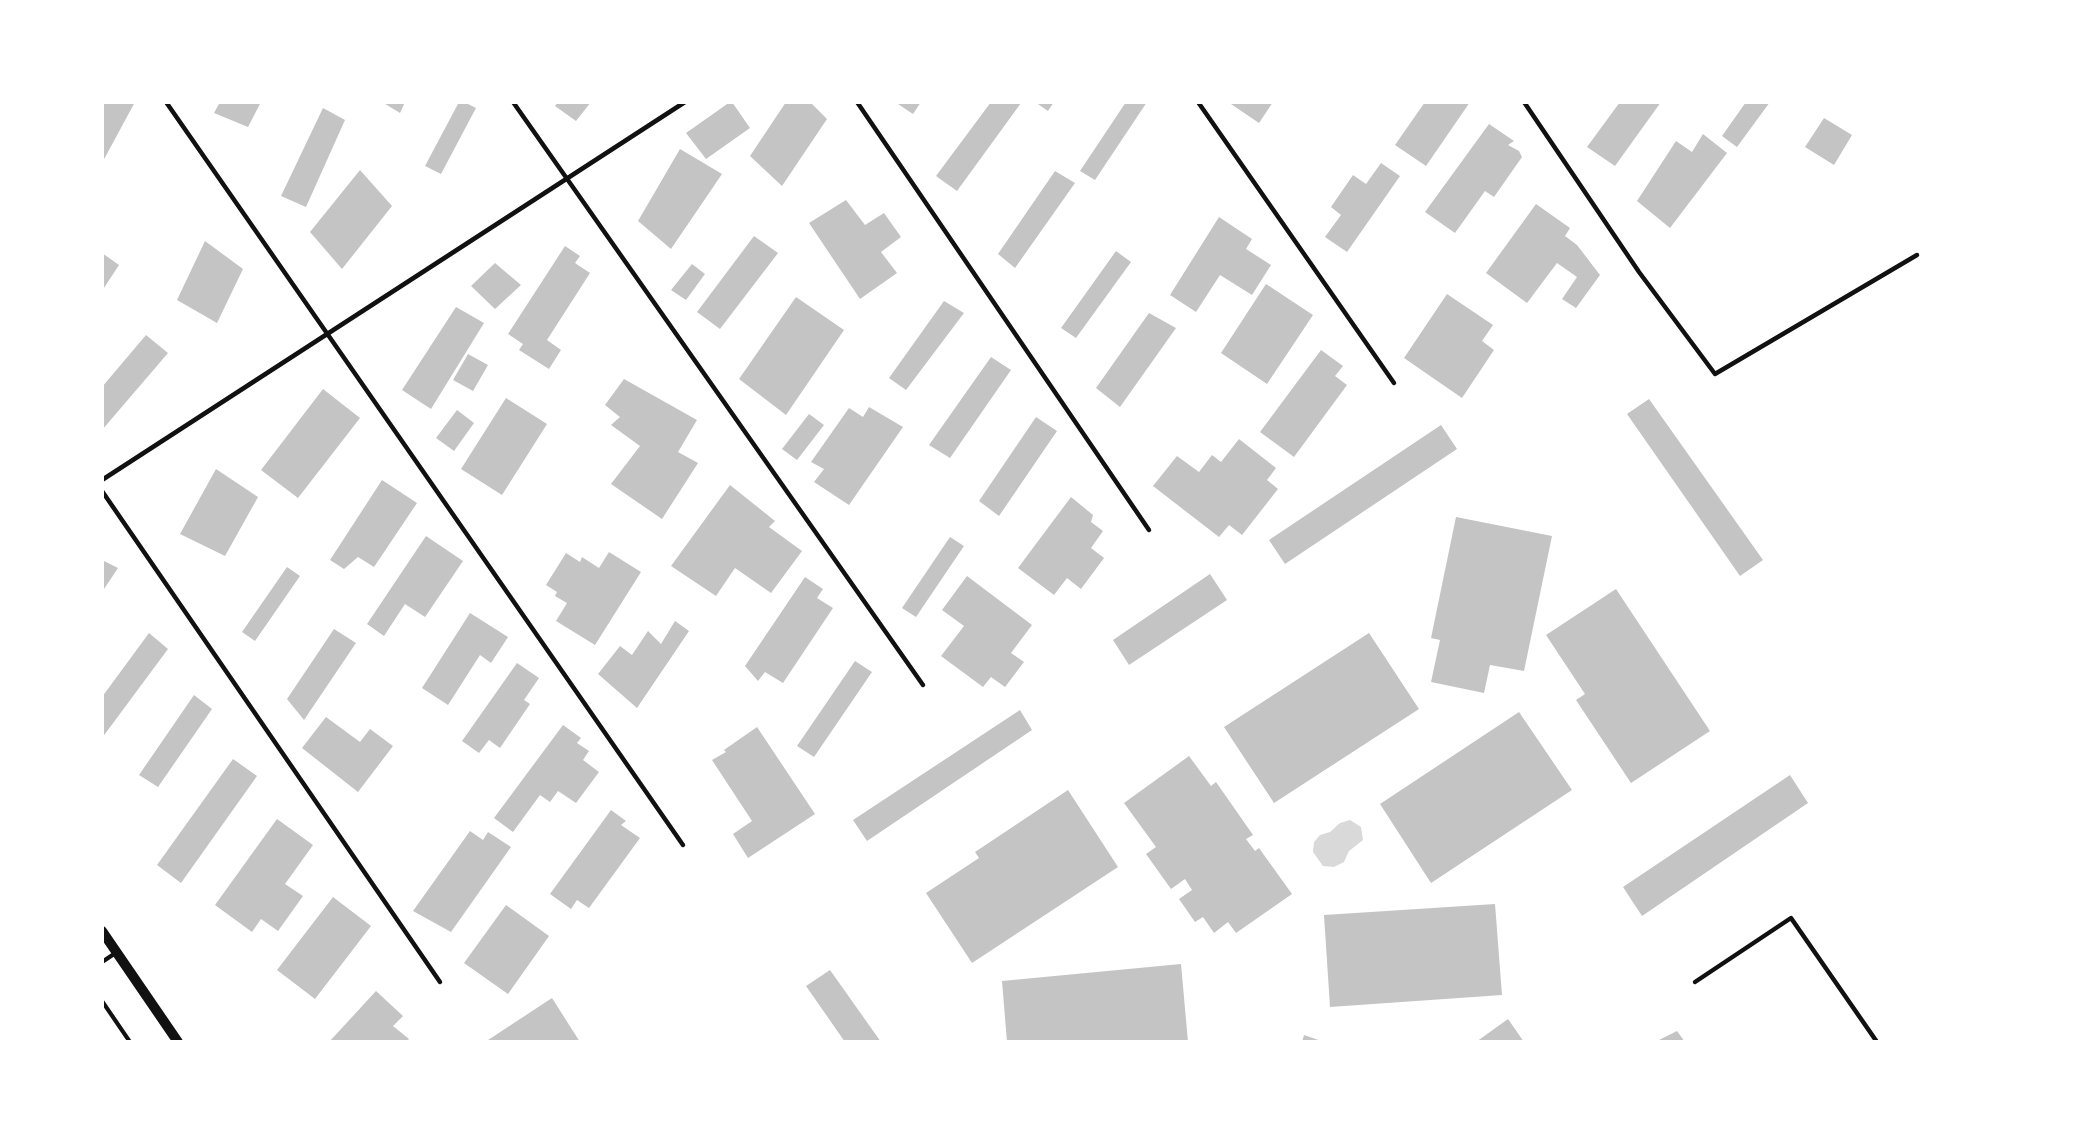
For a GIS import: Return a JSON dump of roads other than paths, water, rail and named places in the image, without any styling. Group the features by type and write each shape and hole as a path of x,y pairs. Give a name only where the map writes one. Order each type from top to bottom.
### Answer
{"street":[{"path":"102,931 178,1042"}],"lane":[{"path":"166,102 682,845"},
{"path":"513,102 924,685"},
{"path":"102,480 685,102"},
{"path":"857,102 1149,530"},
{"path":"1198,102 1394,383"},
{"path":"1524,102 1639,272 1715,374 1917,255"},
{"path":"102,491 440,982"},
{"path":"1695,982 1791,918 1876,1042"},
{"path":"102,962 117,952"}]}
